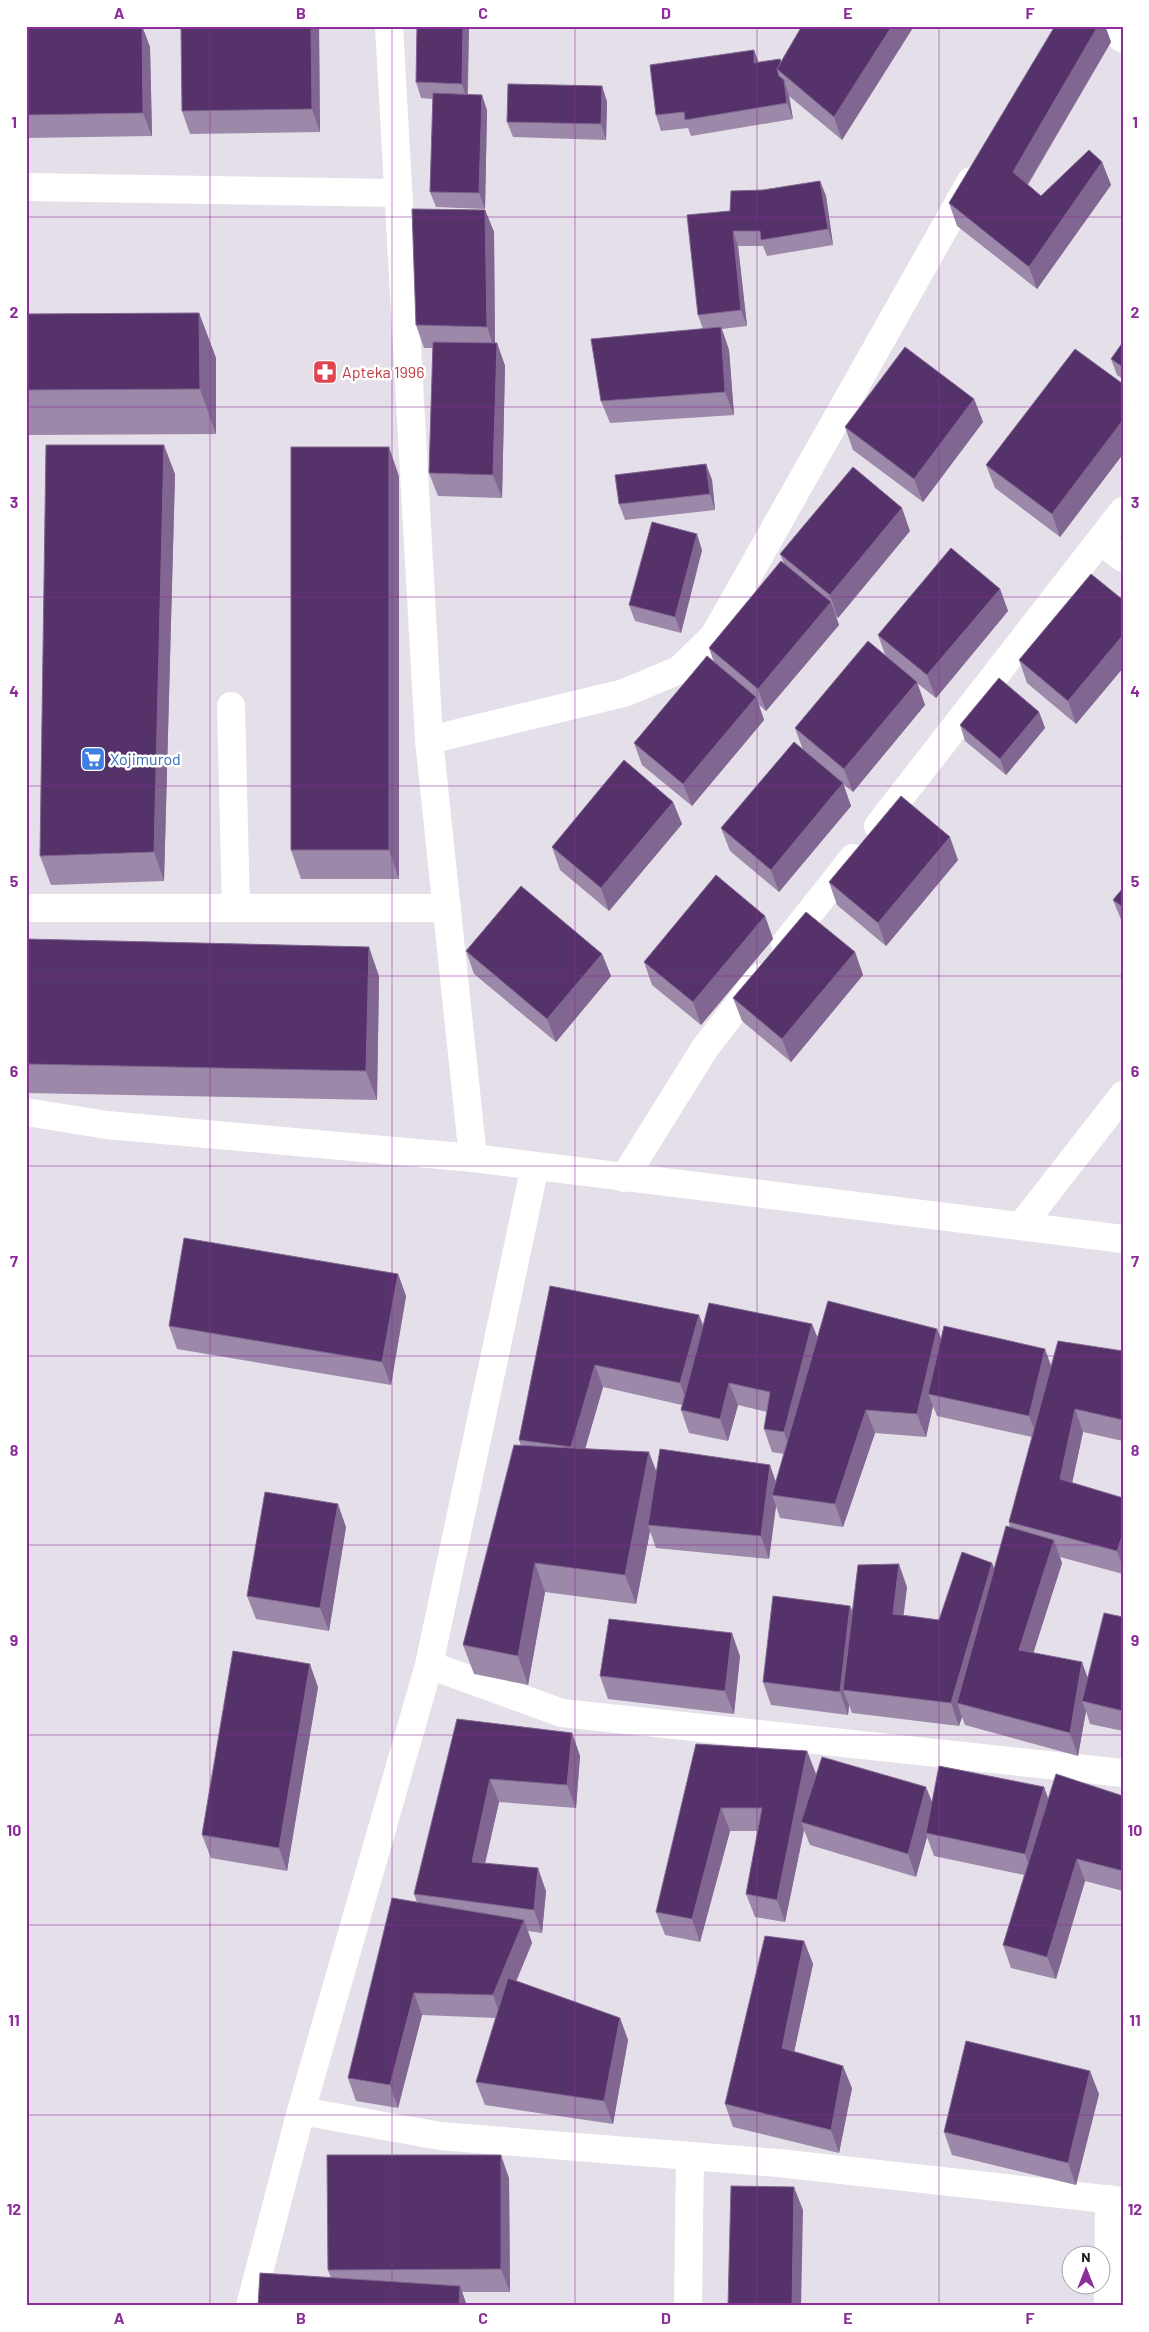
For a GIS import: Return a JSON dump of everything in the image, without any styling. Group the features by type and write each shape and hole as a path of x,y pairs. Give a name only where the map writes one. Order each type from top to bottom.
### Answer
{"street":[{"path":"389,26 429,740 473,1158"},
{"path":"1106,26 1123,39"},
{"path":"429,740 624,694 679,670 714,636 986,155"},
{"path":"26,187 398,193"},
{"path":"624,1178 705,1048 1123,512"},
{"path":"1100,541 1123,558"},
{"path":"231,706 236,908"},
{"path":"26,908 447,908"},
{"path":"1021,1226 1123,1096"},
{"path":"26,1112 107,1125 473,1158 1123,1239"},
{"path":"250,2306 301,2111 429,1665 535,1166"},
{"path":"429,1665 562,1713 1123,1773"},
{"path":"301,2111 440,2136 778,2163 1116,2200 1108,2306"},
{"path":"688,2306 690,2156"}],"building":[{"path":"26,26 142,26 143,113 26,115"},
{"path":"311,26 312,109 182,111 181,27"},
{"path":"417,26 463,26 462,84 416,82"},
{"path":"802,26 892,26 834,117 777,69"},
{"path":"1055,26 1098,26 1013,172 1041,196 1089,150 1102,162 1029,267 949,203"},
{"path":"754,50 754,63 780,59 781,62 777,69 779,76 784,80 787,103 685,120 684,112 656,115 650,65"},
{"path":"508,84 602,86 601,124 507,122"},
{"path":"433,93 482,95 479,193 430,192"},
{"path":"820,181 828,229 761,240 760,231 733,231 741,310 698,315 687,215 730,211 731,191 763,190"},
{"path":"412,209 485,210 487,327 416,325"},
{"path":"199,313 200,389 26,390 26,314"},
{"path":"721,327 725,392 601,401 591,339"},
{"path":"433,342 497,343 493,475 429,473"},
{"path":"1123,342 1123,367 1111,359"},
{"path":"905,347 974,399 914,479 845,427"},
{"path":"1075,349 1123,384 1123,420 1052,514 986,465"},
{"path":"46,445 164,445 154,852 40,856"},
{"path":"291,447 389,447 389,850 291,850"},
{"path":"706,464 710,494 619,504 615,475"},
{"path":"853,467 902,508 830,595 780,554"},
{"path":"652,522 697,534 675,617 629,605"},
{"path":"951,548 1000,589 927,675 878,635"},
{"path":"781,561 831,602 758,689 709,648"},
{"path":"1091,574 1123,600 1123,635 1068,701 1019,660"},
{"path":"868,641 917,682 844,769 795,728"},
{"path":"707,656 756,697 683,784 634,743"},
{"path":"999,678 1039,712 1000,759 960,725"},
{"path":"794,742 843,783 771,870 721,828"},
{"path":"624,760 673,802 601,888 552,847"},
{"path":"901,796 950,837 878,923 829,882"},
{"path":"716,875 765,916 693,1002 644,962"},
{"path":"521,886 602,954 547,1019 466,951"},
{"path":"1123,888 1123,907 1113,900"},
{"path":"806,912 855,952 782,1039 733,998"},
{"path":"26,939 369,947 366,1071 26,1064"},
{"path":"184,1238 398,1274 382,1362 169,1326"},
{"path":"550,1286 699,1315 680,1383 595,1365 571,1447 519,1440"},
{"path":"828,1301 937,1329 917,1414 866,1410 835,1504 772,1495"},
{"path":"709,1303 812,1324 784,1432 764,1429 770,1392 729,1383 720,1419 681,1410"},
{"path":"944,1326 1045,1349 1029,1416 928,1394"},
{"path":"1058,1341 1123,1351 1123,1420 1075,1409 1060,1479 1123,1498 1123,1533 1117,1551 1009,1522"},
{"path":"514,1445 649,1452 625,1575 535,1563 518,1656 463,1645"},
{"path":"660,1449 770,1465 761,1536 648,1525"},
{"path":"265,1492 338,1504 320,1608 247,1596"},
{"path":"1006,1526 1054,1540 1019,1650 1082,1662 1070,1733 957,1703"},
{"path":"962,1552 992,1563 951,1703 843,1690 858,1565 899,1564 893,1614 939,1620"},
{"path":"773,1596 850,1606 840,1692 763,1682"},
{"path":"1104,1613 1123,1617 1123,1711 1082,1701"},
{"path":"609,1619 732,1633 725,1691 600,1676"},
{"path":"233,1651 310,1664 279,1848 202,1835"},
{"path":"457,1719 572,1733 567,1785 490,1779 472,1862 538,1868 534,1910 414,1894"},
{"path":"696,1744 807,1751 777,1900 746,1894 762,1808 721,1808 692,1919 656,1912"},
{"path":"822,1757 926,1787 908,1854 801,1822"},
{"path":"939,1766 1044,1787 1025,1854 926,1833"},
{"path":"1056,1774 1123,1796 1123,1871 1077,1859 1047,1957 1003,1945"},
{"path":"392,1898 524,1920 493,1995 414,1993 390,2085 348,2078"},
{"path":"765,1936 804,1941 782,2048 843,2066 831,2130 725,2104"},
{"path":"508,1978 620,2018 604,2101 476,2082"},
{"path":"966,2041 1090,2071 1068,2163 944,2132"},
{"path":"327,2155 501,2155 501,2269 328,2270"},
{"path":"731,2186 794,2187 792,2306 728,2306"},
{"path":"260,2273 460,2286 459,2306 258,2306"}],"place":[{"name":"Apteka 1996","path":"325,372"},
{"name":"Xojimurod","path":"93,759"}]}
